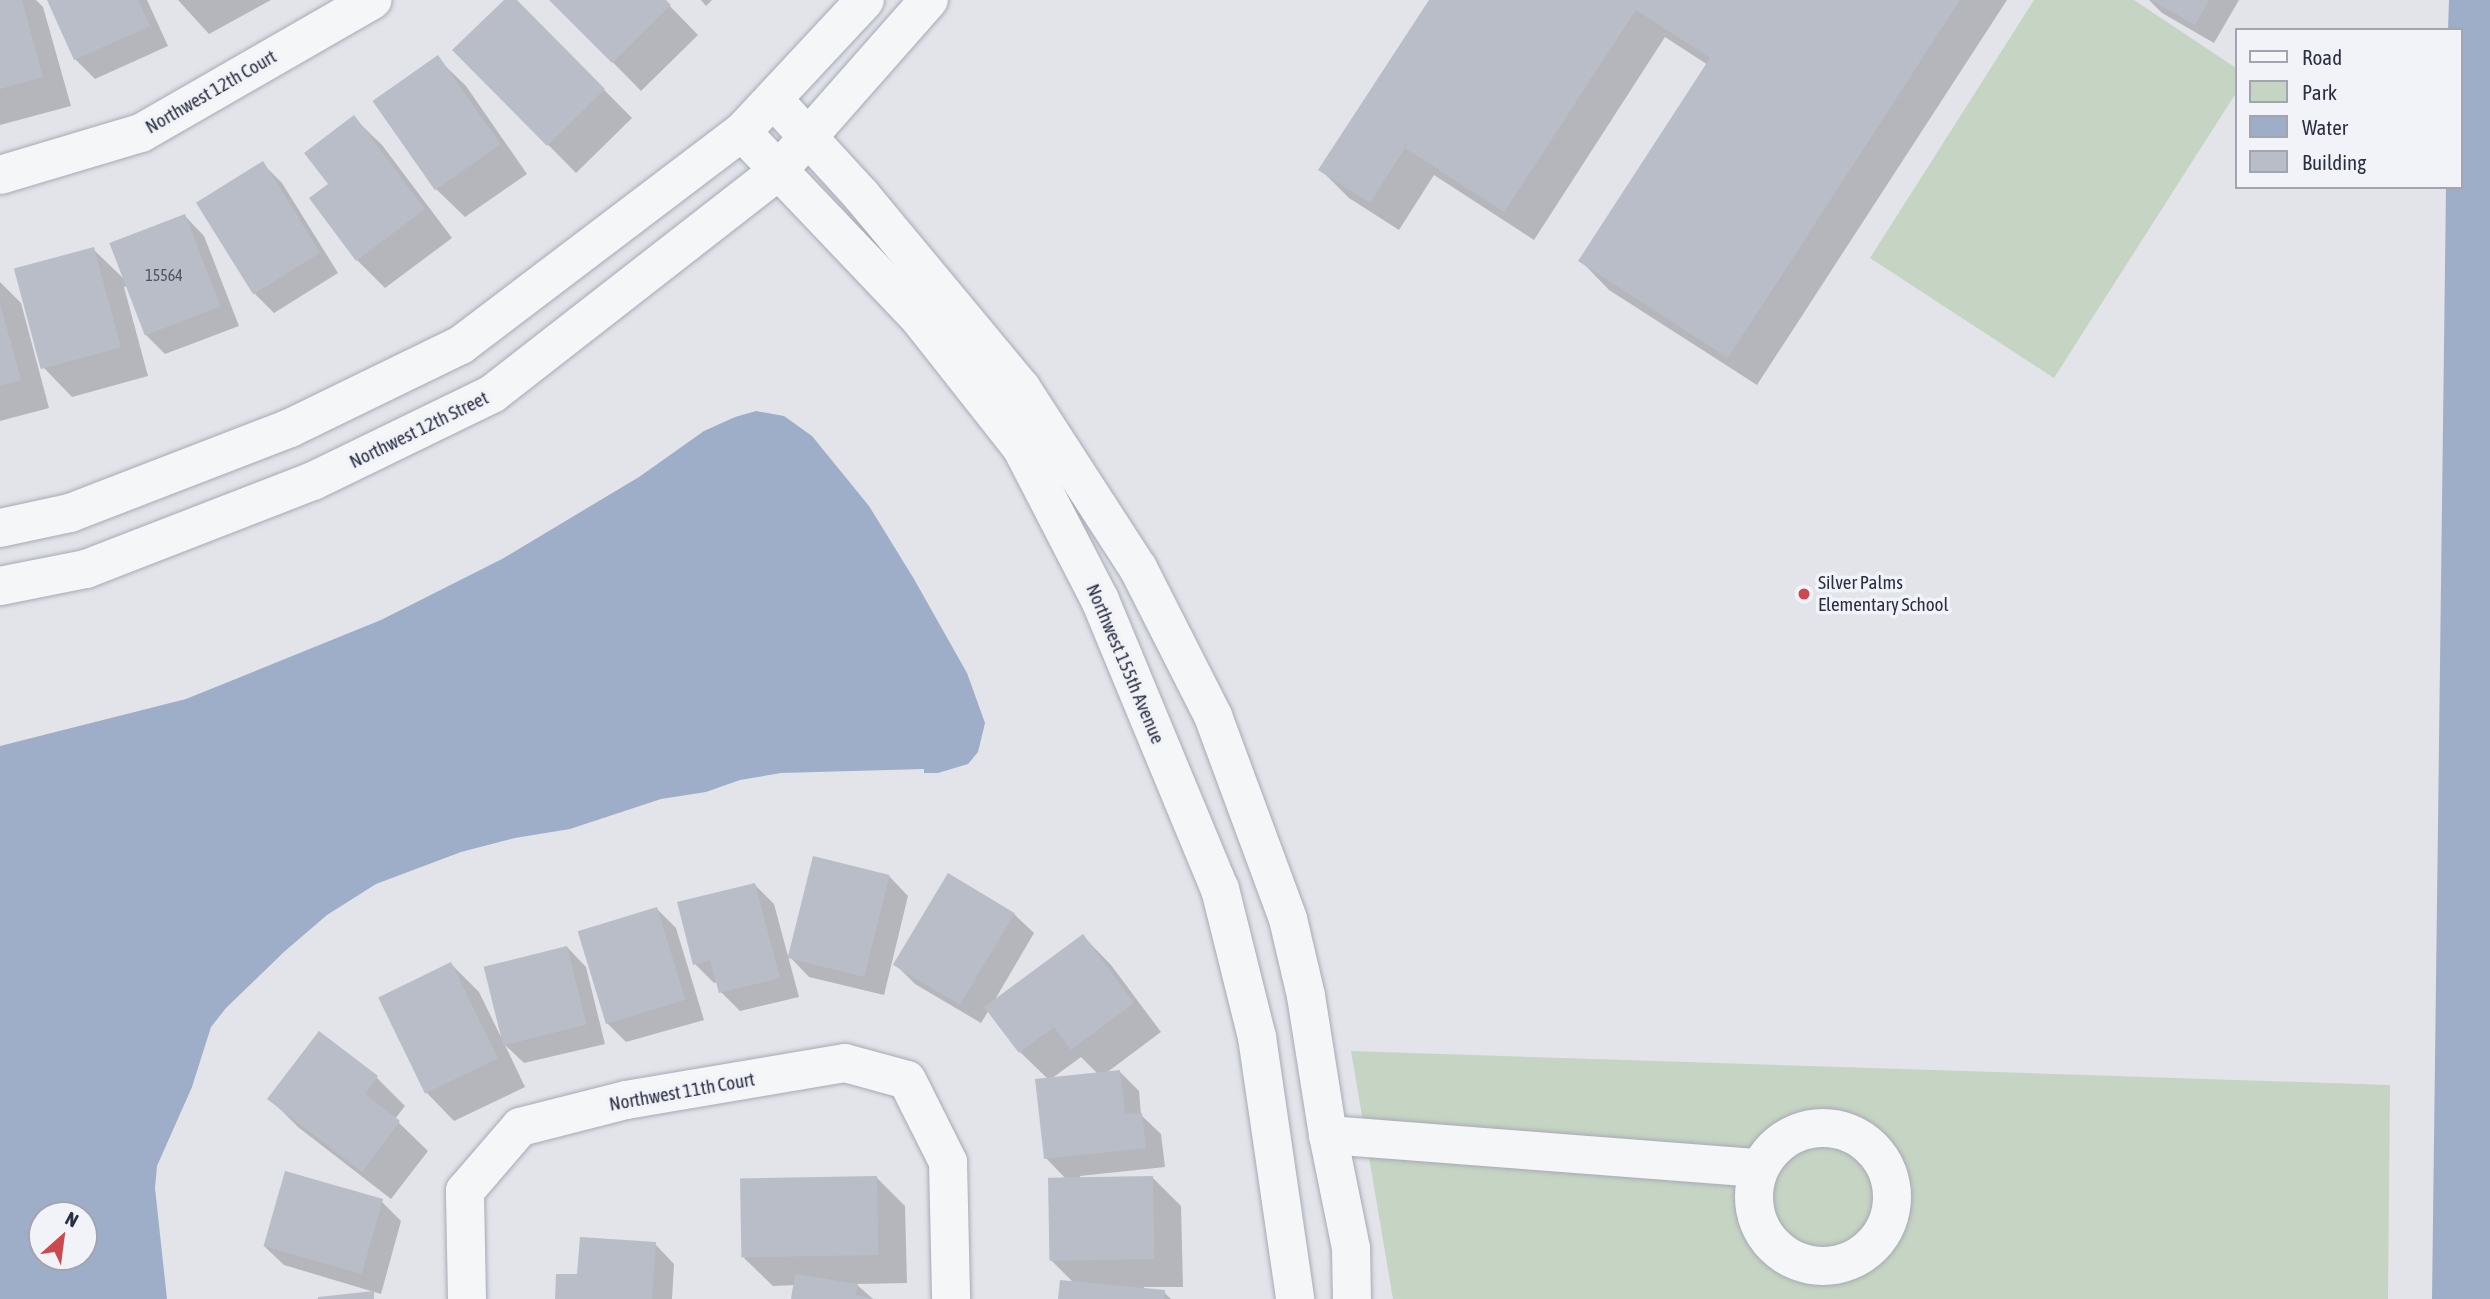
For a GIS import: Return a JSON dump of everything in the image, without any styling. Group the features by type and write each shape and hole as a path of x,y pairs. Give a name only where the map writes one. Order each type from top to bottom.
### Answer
{"street":[{"name":"Northwest 12th Court","path":"0,175 141,133 372,0"},
{"path":"0,528 70,513 290,428 461,345 742,132 864,0"},
{"path":"809,137 929,0"},
{"path":"774,100 809,137 1022,389 1138,568 1213,716 1288,919 1306,996 1328,1135 1351,1248 1352,1299"},
{"name":"Northwest 155th Avenue","path":"742,132 919,318 1021,447 1100,600 1220,889 1257,1037 1295,1299"},
{"name":"Northwest 12th Street","path":"0,586 86,569 313,481 492,394 778,171 809,137"},
{"name":"Northwest 11th Court","path":"467,1299 465,1191 520,1127 626,1100 845,1063 907,1080 948,1162 951,1299"},
{"path":"1328,1135 1759,1168"}],"green space":[{"path":"2034,0 2134,0 2234,67 2234,96 2054,378 1870,258"},
{"path":"1351,1051 2390,1085 2388,1299 1393,1299"}],"water":[{"path":"2449,0 2490,0 2490,1299 2432,1299 2446,189 2462,189 2462,28 2448,28"},
{"path":"756,411 784,416 812,436 869,506 967,673 985,723 978,752 968,764 938,773 924,773 924,769 781,773 740,780 706,792 661,799 570,829 515,838 461,852 376,884 327,915 285,951 226,1008 211,1027 192,1087 157,1166 155,1188 167,1299 0,1299 0,746 186,699 381,620 502,559 639,477 704,431"}],"building":[{"path":"0,0 22,0 43,77 0,89"},
{"path":"47,0 138,0 150,26 74,60"},
{"path":"504,0 517,0 605,89 547,146 452,50"},
{"path":"549,0 666,0 671,5 612,63"},
{"path":"1429,0 1960,0 1728,358 1578,261 1710,58 1636,10 1504,212 1405,148 1370,203 1318,170"},
{"path":"2151,0 2209,0 2195,25"},
{"path":"438,55 501,144 435,190 372,101"},
{"path":"354,115 425,209 356,261 309,198 328,184 304,153"},
{"path":"263,161 320,253 253,294 196,203"},
{"path":"185,214 220,306 145,335 109,243"},
{"path":"94,247 121,347 41,369 14,268"},
{"path":"0,303 21,380 0,386"},
{"path":"813,856 890,875 864,977 788,958"},
{"path":"948,873 1015,913 960,1005 893,965"},
{"path":"755,883 780,978 719,993 710,960 693,965 677,902"},
{"path":"657,907 685,1000 606,1024 578,931"},
{"path":"1083,934 1134,1003 1071,1050 1054,1027 1019,1053 984,1007"},
{"path":"567,946 587,1025 503,1045 484,967"},
{"path":"451,962 498,1058 425,1094 378,998"},
{"path":"319,1031 378,1076 365,1094 400,1121 362,1172 267,1099"},
{"path":"1120,1070 1125,1114 1142,1113 1146,1148 1044,1159 1035,1079"},
{"path":"285,1171 383,1199 362,1274 264,1246"},
{"path":"877,1176 878,1255 741,1257 740,1178"},
{"path":"1153,1176 1154,1259 1049,1261 1048,1178"},
{"path":"580,1237 656,1242 652,1299 555,1299 556,1274 577,1274"},
{"path":"795,1274 858,1284 856,1295 874,1299 791,1299"},
{"path":"1060,1280 1165,1290 1164,1299 1058,1299"},
{"path":"374,1291 374,1299 318,1299 318,1297"}],"place":[{"name":"Silver Palms Elementary School","path":"1804,594"}]}
